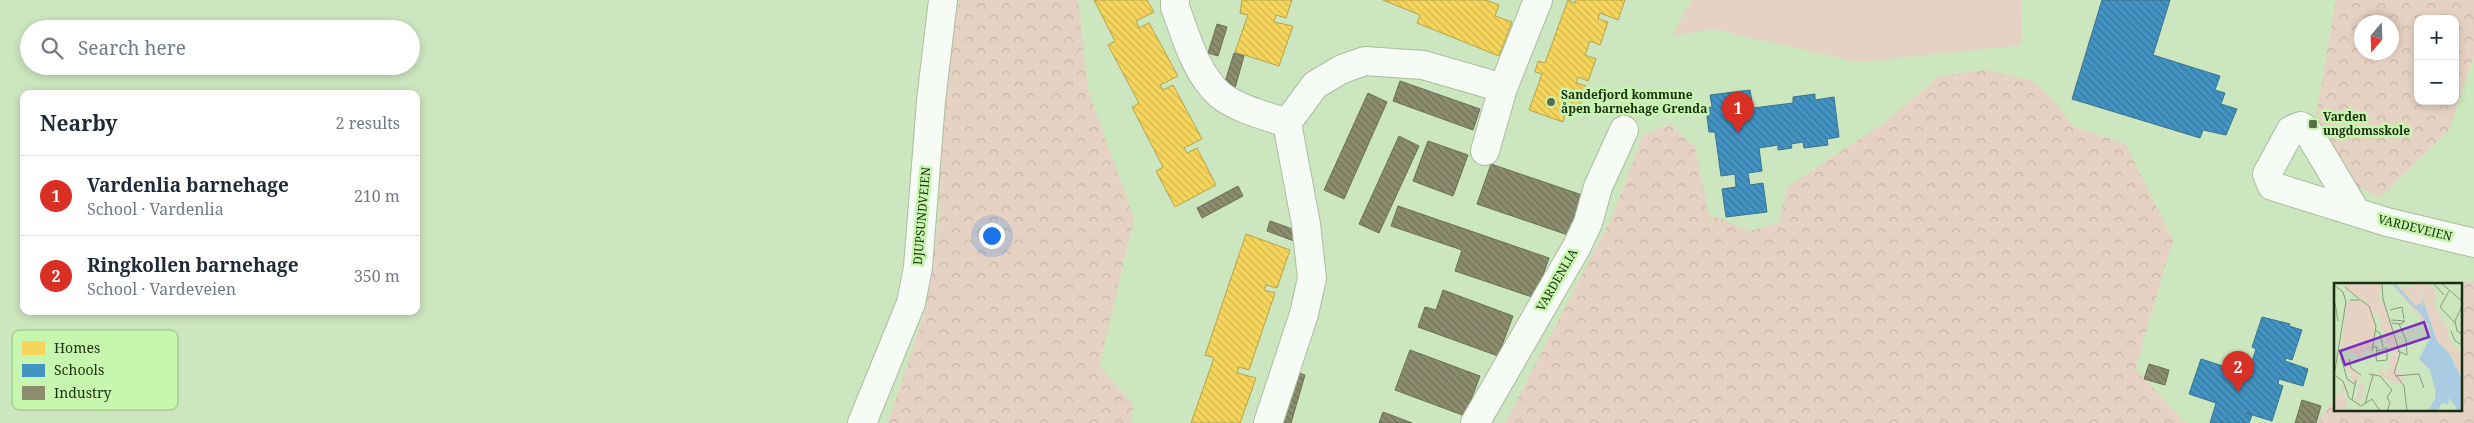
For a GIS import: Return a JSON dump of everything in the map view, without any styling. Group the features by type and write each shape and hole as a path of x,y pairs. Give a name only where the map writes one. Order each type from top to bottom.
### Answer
{"street":[{"name":"DJUPSUNDVEIEN","path":"862,423 911,302 918,267 931,101 943,0"},
{"path":"1176,0 1175,7 1199,69 1219,94 1254,113 1287,123"},
{"path":"1485,150 1503,88 1538,0"},
{"path":"1268,423 1304,314 1312,278 1306,224 1287,123 1315,85 1342,69 1364,61 1423,65 1503,88"},
{"name":"VARDENLIA","path":"1475,423 1576,248 1588,224 1598,187 1624,130"},
{"name":"VARDEVEIEN","path":"2356,212 2388,222 2474,243"}],"green space":[{"path":"959,0 1078,0 1088,90 1134,219 1099,365 1133,405 1131,423 888,423 923,317 939,221 941,90"},
{"path":"1692,0 2021,0 2022,45 1858,62 1713,29 1672,36"},
{"path":"2336,0 2474,0 2474,55 2459,100 2459,15 2414,15 2414,105 2457,105 2449,130 2379,198 2349,182 2316,116"},
{"path":"1987,70 2032,81 2054,100 2072,126 2125,144 2173,240 2135,369 2186,423 1505,423 1612,217 1643,135 1670,124 1695,147 1709,214 1750,231 1779,223 1787,187 1887,121 1939,76"},
{"path":"2474,281 2474,423 2317,423 2334,400 2334,410 2462,410 2461,283"}],"building: Homes":[{"path":"1094,0 1147,0 1154,12 1136,21 1139,28 1149,23 1178,76 1160,85 1163,90 1173,85 1202,139 1184,148 1187,153 1197,148 1216,185 1175,207 1156,171 1163,167 1132,107 1139,103 1108,45 1115,41"},
{"path":"1242,0 1292,0 1286,18 1276,15 1274,22 1293,26 1279,66 1235,52 1248,15 1240,13"},
{"path":"1383,0 1486,0 1499,5 1495,16 1512,22 1499,56 1417,23 1420,15"},
{"path":"1568,0 1575,3 1576,0 1625,0 1618,20 1600,13 1598,19 1608,22 1600,45 1590,41 1585,55 1596,59 1588,81 1578,77 1576,83 1586,86 1579,108 1568,105 1563,122 1529,110 1542,74 1535,72 1538,61 1545,63"},
{"path":"1246,234 1290,250 1277,288 1266,285 1264,290 1275,293 1249,370 1239,367 1237,373 1256,378 1240,423 1191,423 1214,358 1205,355"}],"building: Schools":[{"path":"2102,0 2170,0 2153,55 2220,76 2215,90 2225,93 2221,104 2237,109 2226,135 2203,130 2200,138 2072,99"},
{"path":"1750,90 1753,108 1793,103 1793,97 1815,94 1815,100 1834,97 1839,137 1827,139 1828,145 1804,148 1803,142 1791,144 1792,148 1778,150 1778,145 1759,148 1762,171 1748,173 1750,185 1763,183 1767,212 1726,217 1722,189 1736,187 1735,174 1721,176 1715,132 1709,132 1706,108 1712,107 1710,95"},
{"path":"2262,317 2290,324 2289,326 2302,330 2292,360 2286,358 2285,361 2308,369 2303,386 2279,379 2278,384 2283,386 2272,421 2246,413 2252,415 2249,423 2210,423 2216,403 2189,394 2201,359 2248,374 2256,349 2252,347"}],"building: Industry":[{"path":"1217,24 1227,27 1218,56 1208,53"},
{"path":"1234,53 1244,56 1235,88 1224,85"},
{"path":"1400,81 1480,109 1473,130 1393,101"},
{"path":"1368,93 1387,102 1344,199 1324,190"},
{"path":"1399,136 1419,146 1379,233 1359,224"},
{"path":"1428,141 1468,155 1453,196 1413,181"},
{"path":"1491,164 1582,195 1568,235 1477,204"},
{"path":"1238,186 1243,196 1202,218 1197,208"},
{"path":"1398,206 1549,258 1535,298 1455,271 1462,250 1391,226"},
{"path":"1270,221 1298,231 1294,241 1267,231"},
{"path":"1443,290 1513,316 1498,356 1418,327 1425,307 1436,310"},
{"path":"1410,350 1480,376 1465,416 1395,390"},
{"path":"2149,364 2169,370 2165,385 2144,379"},
{"path":"1296,372 1305,375 1291,423 1280,423"},
{"path":"2302,400 2321,406 2316,423 2295,423"},
{"path":"1383,412 1412,423 1379,423"}],"place":[{"name":"Sandefjord kommune åpen barnehage Grenda","path":"1551,102"},
{"name":"Varden ungdomsskole","path":"2313,124"},
{"name":"Vardenlia barnehage","path":"1738,133"},
{"name":"Ringkollen barnehage","path":"2238,392"}]}
